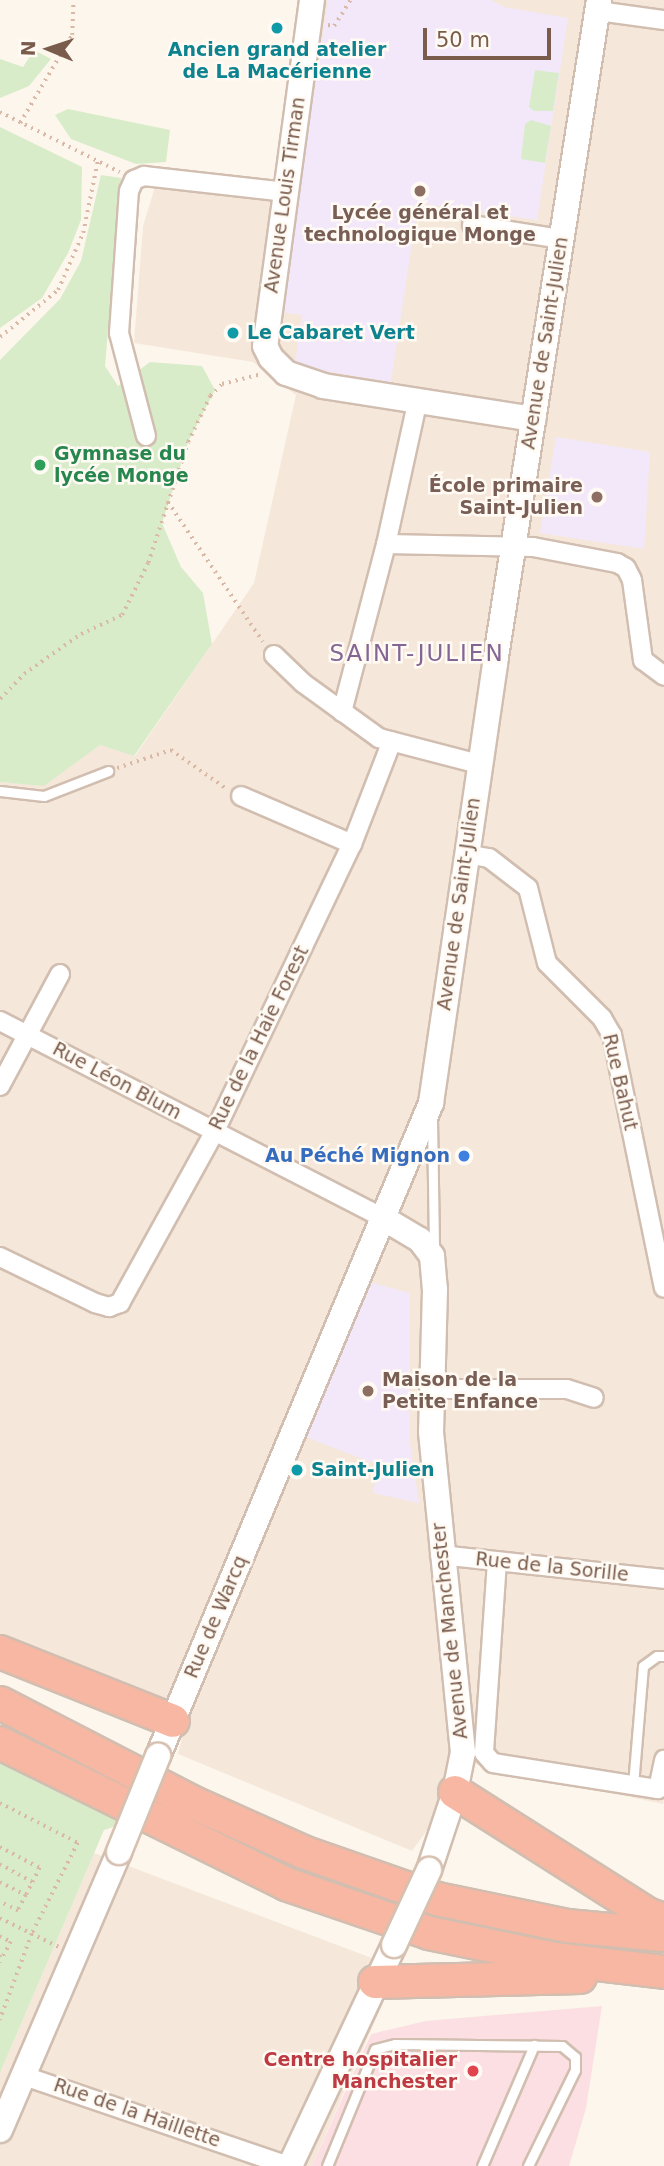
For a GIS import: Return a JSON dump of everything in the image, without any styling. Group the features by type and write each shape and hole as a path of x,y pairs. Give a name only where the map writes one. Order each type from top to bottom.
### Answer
{"highway":[{"path":"0,1652 173,1721"},
{"path":"0,1703 206,1809 303,1852 437,1899 568,1926 664,1935"},
{"path":"0,1743 286,1884 429,1933 554,1959 664,1974"},
{"path":"455,1792 649,1915 664,1920"},
{"path":"375,1982 664,1974"}],"main road":[{"name":"Avenue de Saint-Julien","path":"431,1103 479,764 598,6"},
{"name":"Avenue Louis Tirman","path":"276,363 265,346 310,12"},
{"path":"276,363 286,373 323,386 533,419"},
{"name":"Rue de Warcq","path":"0,2130 120,1852 431,1103"},
{"path":"383,1218 420,1240 432,1256"},
{"name":"Avenue de Manchester","path":"289,2166 429,1870 455,1792 463,1752 440,1555 431,1389 432,1256"}],"street":[{"path":"598,6 664,20"},
{"path":"146,436 119,333 129,191 134,180 144,176 286,192"},
{"path":"472,225 561,239"},
{"path":"342,712 386,544 418,400"},
{"path":"386,544 513,546 626,568 632,580 643,660 664,676"},
{"path":"274,655 342,712 379,738 479,764"},
{"name":"Rue de la Haie Forest","path":"0,1257 95,1303 109,1307 120,1303 214,1133 352,844 392,741"},
{"path":"241,796 352,844"},
{"name":"Rue Bahut","path":"466,854 489,858 527,888 547,963 602,1018 612,1035 664,1288"},
{"path":"0,1086 60,974"},
{"name":"Rue Léon Blum","path":"0,1021 383,1218"},
{"path":"431,1389 567,1389 594,1398"},
{"name":"Rue de la Sorille","path":"440,1555 664,1579"},
{"path":"497,1562 484,1753 493,1763 658,1789 664,1760"},
{"name":"Rue de la Haillette","path":"24,2076 289,2166"}],"lane":[{"path":"0,791 44,796 107,771"},
{"name":"Avenue de Manchester","path":"431,1103 436,1246 432,1256"},
{"path":"633,1785 643,1666 657,1656 664,1656"},
{"path":"327,2166 374,2049 395,2044 534,2045 569,2048 575,2070 528,2166"},
{"path":"482,2166 534,2045"}],"path":[{"path":"20,123 72,35 73,0"},
{"path":"310,12 334,26 350,0"},
{"path":"0,112 134,180"},
{"path":"0,337 58,290 83,233 97,159"},
{"path":"0,699 24,674 81,634 122,615 148,564 188,442 210,396 222,384 258,376 276,363"},
{"path":"168,502 234,604 274,655"},
{"path":"107,771 171,750 241,796"},
{"path":"0,1803 78,1843 32,1934 0,2020"},
{"path":"0,1847 40,1868 18,1912 0,1902"},
{"path":"0,1864 33,1882"},
{"path":"0,1882 26,1895"},
{"path":"0,1918 76,1955"},
{"path":"0,1936 11,1942 0,1964"}],"shaded area":[{"path":"304,0 664,0 664,1799 663,1804 474,1764 412,1851 178,1754 187,1718 0,1634 0,782 44,785 100,745 135,756 254,583 296,395 253,362 134,343 143,226 155,187 276,197"},
{"name":"Lycée général et technologique Monge","path":"328,0 491,0 504,7 568,18 537,220 418,203 391,382 295,366 302,315 281,312"},
{"name":"École primaire Saint-Julien","path":"556,437 650,452 644,549 540,533"},
{"name":"Maison de la Petite Enfance","path":"369,1282 410,1293 410,1444 419,1503 373,1493 378,1465 306,1437"},
{"path":"94,1853 398,1968 312,2166 0,2166 0,2073"},
{"name":"Centre hospitalier Manchester","path":"602,2006 586,2108 569,2166 312,2166 371,2034 426,2021"}],"green space":[{"path":"34,50 51,59 29,86 0,98 0,59 23,67"},
{"path":"535,70 559,73 553,111 534,111 529,107"},
{"path":"68,109 170,130 166,162 136,164 71,139 55,115"},
{"path":"531,120 551,126 545,163 521,159 525,124"},
{"path":"0,127 82,167 81,220 68,253 42,298 0,328"},
{"path":"101,175 121,178 105,366 118,386 150,362 202,366 215,390 188,442 162,523 181,567 203,593 212,644 134,756 100,745 44,786 0,782 0,360 60,299 81,261"},
{"path":"0,1755 118,1816 116,1826 104,1830 0,2073"}],"place":[{"name":"Ancien grand atelier de La Macérienne","path":"277,28"},
{"name":"Lycée général et technologique Monge","path":"420,191"},
{"name":"Le Cabaret Vert","path":"233,333"},
{"name":"Gymnase du lycée Monge","path":"40,465"},
{"name":"École primaire Saint-Julien","path":"597,497"},
{"name":"Au Péché Mignon","path":"464,1156"},
{"name":"Maison de la Petite Enfance","path":"368,1391"},
{"name":"Saint-Julien","path":"297,1470"},
{"name":"Centre hospitalier Manchester","path":"473,2071"}],"district":[{"name":"SAINT-JULIEN","path":"417,653"}]}
